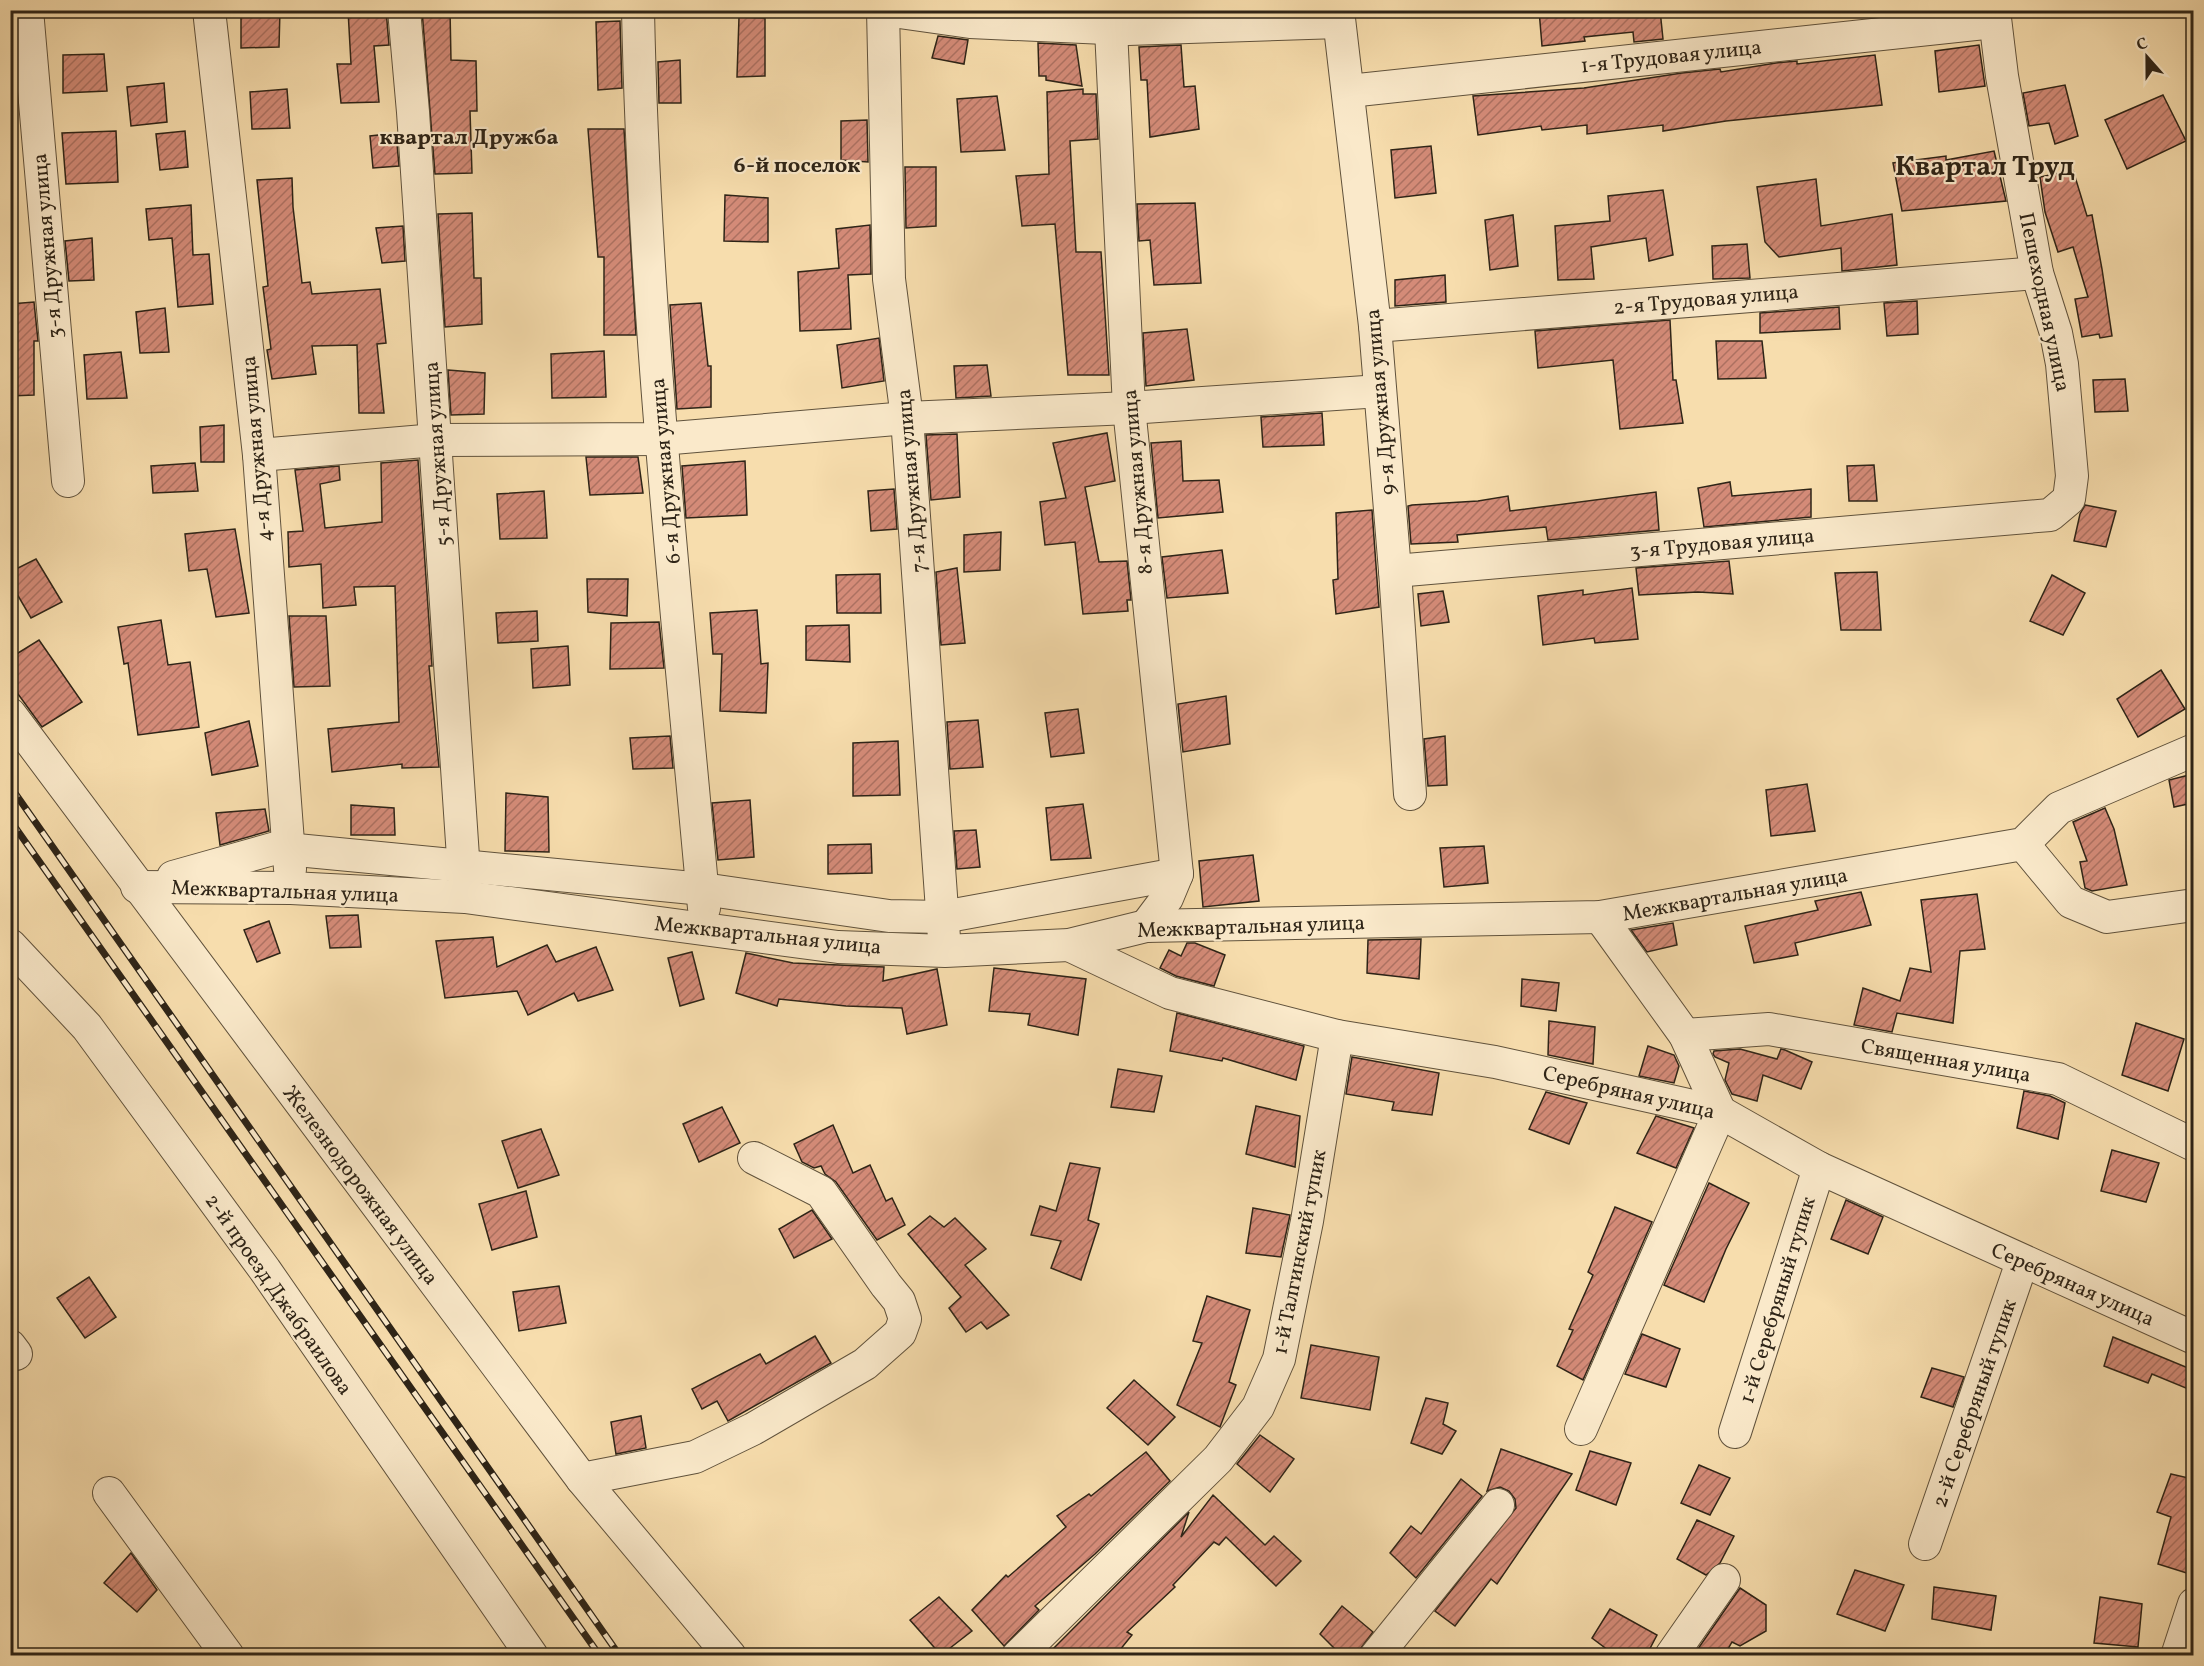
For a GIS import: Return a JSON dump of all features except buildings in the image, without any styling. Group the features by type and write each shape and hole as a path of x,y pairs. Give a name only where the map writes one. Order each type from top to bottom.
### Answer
{"street":[{"name":"3-я Дружная улица","path":"27,10 68,481"},
{"name":"4-я Дружная улица","path":"209,10 259,455 291,888"},
{"name":"5-я Дружная улица","path":"404,10 436,440 465,897"},
{"name":"6-я Дружная улица","path":"638,10 640,122 661,438 706,930"},
{"path":"884,10 970,22 1111,29 1338,16"},
{"name":"7-я Дружная улица","path":"884,10 889,279 908,418 945,951"},
{"name":"9-я Дружная улица","path":"1338,16 1375,326 1410,794"},
{"name":"1-я Трудовая улица","path":"1348,91 1994,16"},
{"name":"Пешеходная улица","path":"1994,16 2037,273 2056,333 2062,364 2072,476 2069,499 2049,515"},
{"name":"8-я Дружная улица","path":"1111,29 1129,408 1177,874"},
{"name":"2-я Трудовая улица","path":"1375,326 2037,273"},
{"path":"259,455 436,440 661,438 908,418 1129,408 1380,391"},
{"name":"3-я Трудовая улица","path":"1395,571 2049,515"},
{"name":"Железнодорожная улица","path":"10,714 137,887 582,1479 723,1653"},
{"path":"2193,750 2059,808 2024,844 2071,902 2107,917 2193,905"},
{"name":"Межквартальная улица","path":"137,887 291,888 465,897 838,947 945,951 1069,945 1146,926 1600,917 2024,844"},
{"path":"137,887 276,848 703,889 889,916 943,917 1177,874"},
{"path":"1146,926 1167,898 1177,874"},
{"path":"838,947 843,910"},
{"path":"1581,1429 1720,1112 1685,1035 1600,917"},
{"name":"2-й проезд Джабраилова","path":"10,945 87,1026 101,1045 265,1270 532,1656"},
{"name":"Серебряная улица","path":"1069,945 1170,993 1337,1036 1494,1062 1720,1112 1819,1167 2022,1262 2193,1338"},
{"name":"Священная улица","path":"1685,1035 1768,1029 2058,1079 2193,1145"},
{"name":"1-й Талгинский тупик","path":"1018,1656 1218,1459 1258,1407 1279,1359 1307,1221 1337,1036"},
{"path":"582,1479 695,1457 753,1429 865,1364 900,1333 905,1319 899,1300 821,1192 754,1158"},
{"name":"1-й Серебряный тупик","path":"1735,1432 1819,1167"},
{"name":"2-й Серебряный тупик","path":"1925,1544 2022,1262"},
{"path":"109,1493 228,1656"},
{"path":"1376,1656 1498,1505"},
{"path":"1671,1656 1724,1580"},
{"path":"2177,1656 2193,1604"}],"railway":[{"path":"10,786 620,1656"},
{"path":"10,820 600,1656"}],"district":[{"name":"квартал Дружба","path":"469,136"},
{"name":"6-й поселок","path":"797,164"},
{"name":"Квартал Труд","path":"1985,166"}]}
